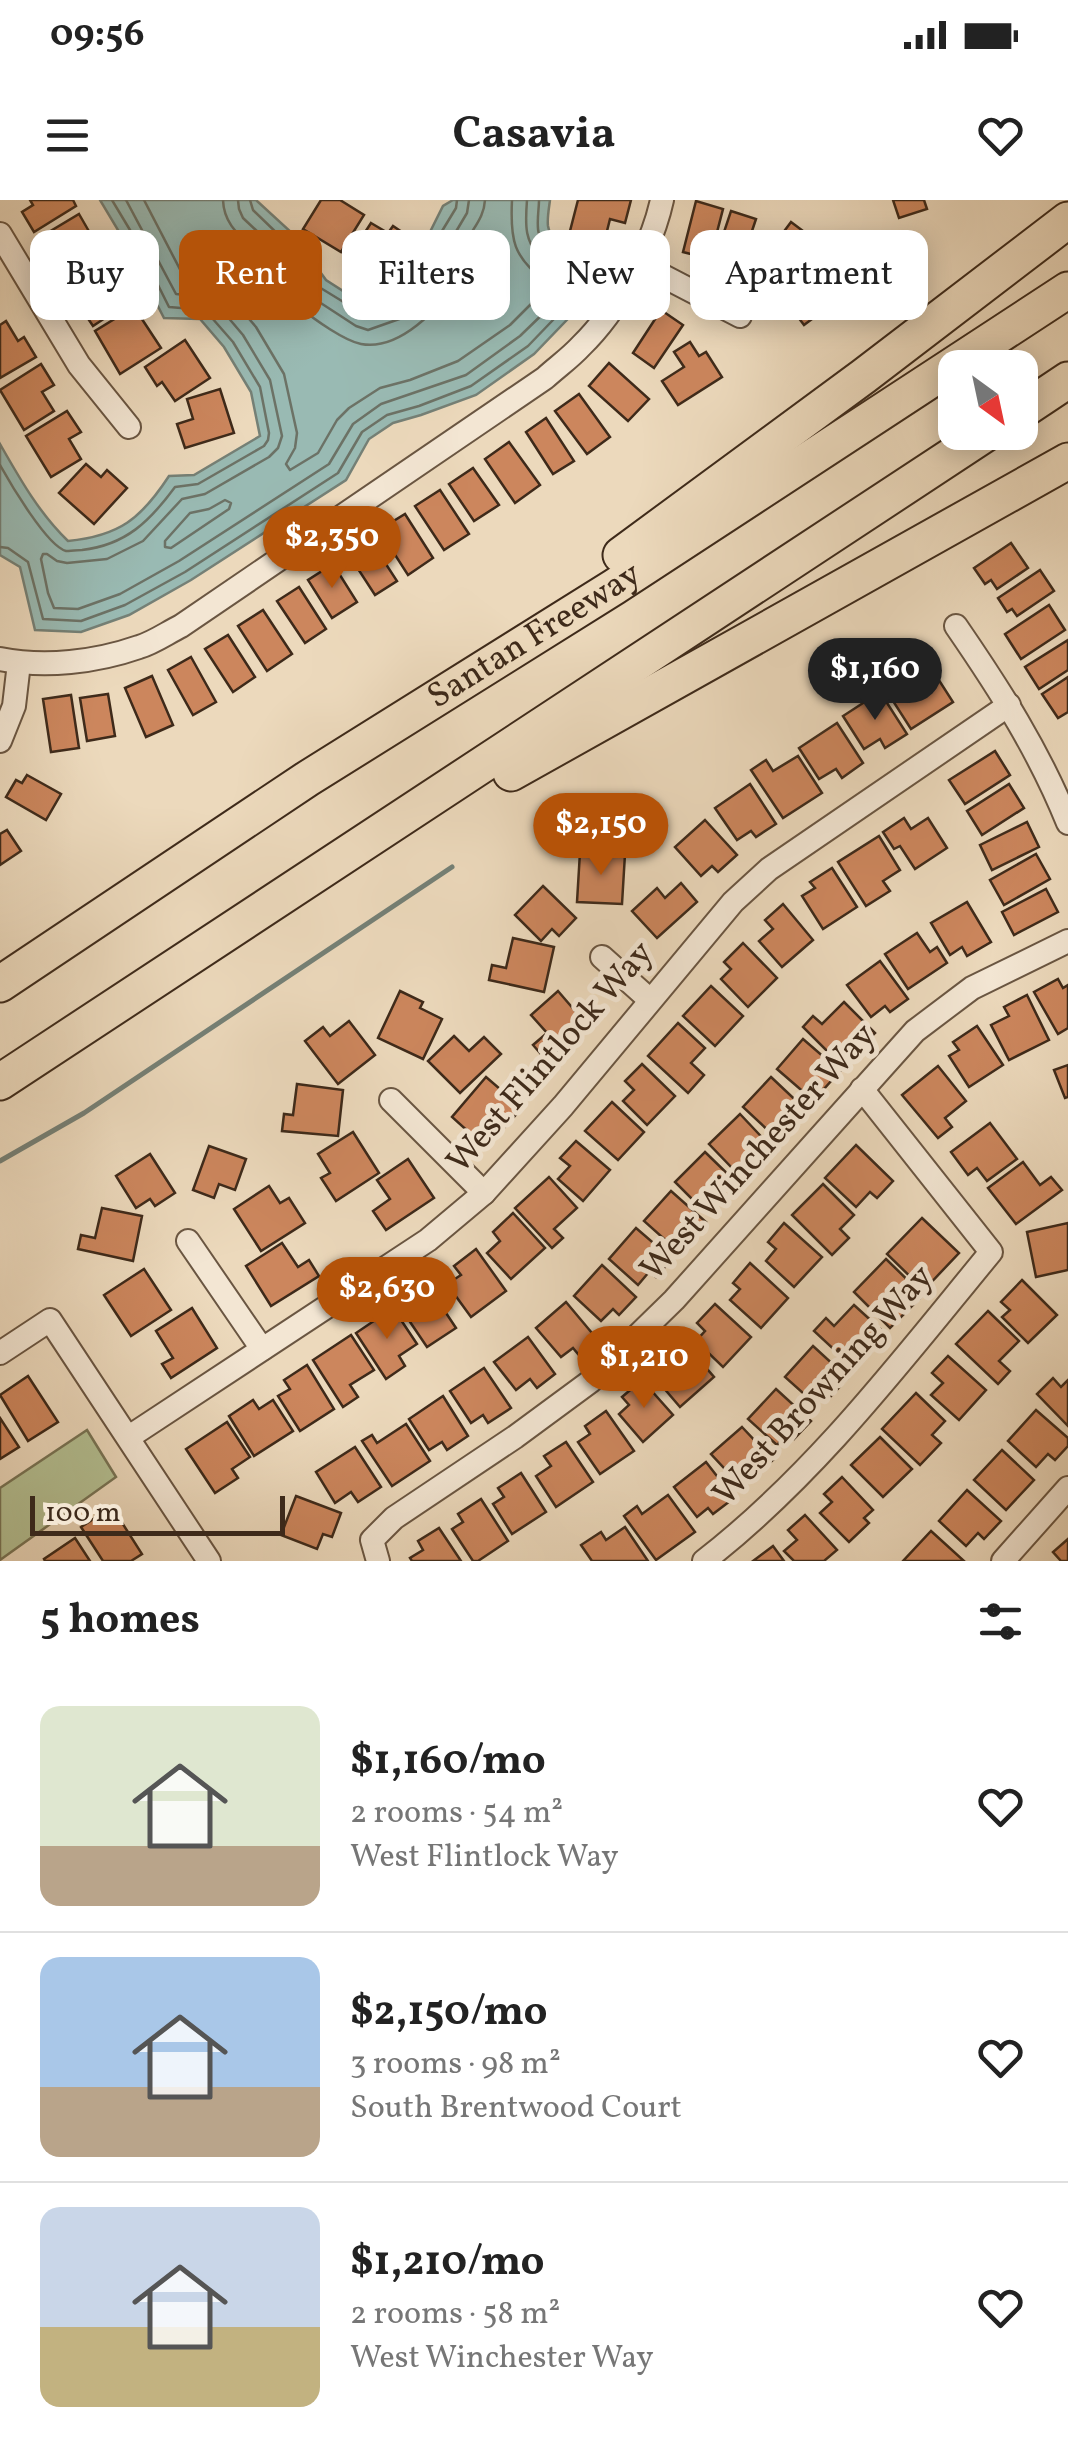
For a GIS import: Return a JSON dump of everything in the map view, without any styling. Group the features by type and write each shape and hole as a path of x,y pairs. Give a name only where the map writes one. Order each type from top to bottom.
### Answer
{"highway":[{"path":"307,780 677,514 1068,220"},
{"name":"Santan Freeway","path":"0,984 307,780 614,587 1068,290"},
{"path":"1038,400 1068,380"},
{"path":"0,1082 961,450"},
{"path":"290,893 525,766 1068,461"}],"street":[{"path":"652,230 662,200"},
{"path":"0,234 79,365 129,427"},
{"path":"0,741 14,706 10,661 84,661 142,647 180,626 545,378 604,320"},
{"path":"956,626 1010,705 1045,768 1068,823"},
{"name":"West Flintlock Way","path":"128,1437 428,1240 484,1193 563,1106 733,902 769,869 1010,705"},
{"name":"West Winchester Way","path":"375,1551 394,1518 591,1381 674,1300 915,1031 972,988 1068,941"},
{"path":"602,958 650,1000"},
{"name":"West Browning Way","path":"704,1561 735,1536 828,1444 990,1252 862,1088"},
{"path":"391,1100 484,1193"},
{"path":"188,1241 262,1349"},
{"path":"0,1353 50,1320 128,1437 201,1558"},
{"path":"1003,1561 1068,1488"}],"green space":[{"path":"87,1430 116,1477 0,1560 0,1488"}],"water":[{"path":"100,200 256,200 289,230 179,230 179,318 164,318 159,308 159,230 118,230"},
{"path":"453,200 550,200 550,230 530,230 530,320 567,320 534,354 476,395 393,423 369,439 346,480 191,580 129,615 81,632 35,630 20,567 0,555 0,444 39,507 68,541 115,530 149,504 169,476 194,475 260,436 251,392 224,347 201,320 322,320 322,274 342,290 342,320 510,320 510,230 431,230 443,206"}],"building":[{"path":"30,200 73,200 76,206 33,230 22,212 33,205"},
{"path":"321,200 340,200 364,215 355,230 342,230 341,252 322,240 322,230 303,229"},
{"path":"578,200 631,200 625,223 610,219 607,230 570,230"},
{"path":"893,200 924,200 927,209 899,218"},
{"path":"696,201 723,209 718,230 690,230 690,254 683,252"},
{"path":"731,211 756,219 752,230 725,230"},
{"path":"79,214 88,230 52,230"},
{"path":"791,222 802,230 785,230"},
{"path":"670,316 683,325 654,368 633,353 654,320 670,320"},
{"path":"113,320 143,320 161,348 120,374 95,331"},
{"path":"6,321 18,341 24,337 36,357 0,378 0,325"},
{"path":"185,340 210,378 175,401 162,382 157,386 145,367"},
{"path":"690,342 699,356 706,352 722,377 678,405 662,381 684,367 674,352"},
{"path":"609,363 649,399 628,421 589,386"},
{"path":"41,364 54,385 42,392 54,411 24,430 0,390"},
{"path":"220,389 234,433 185,448 177,424 193,419 187,399"},
{"path":"579,394 610,437 587,454 555,411"},
{"path":"67,411 81,432 69,439 81,459 51,477 26,436"},
{"path":"546,418 574,461 553,474 526,432"},
{"path":"509,442 540,485 515,503 485,459"},
{"path":"86,464 101,477 107,470 127,488 94,524 59,493"},
{"path":"473,468 499,505 474,521 449,484"},
{"path":"440,490 469,534 444,550 415,506"},
{"path":"405,514 433,558 408,575 379,530"},
{"path":"369,538 397,581 375,595 347,552"},
{"path":"1011,543 1028,568 997,589 991,580 985,584 974,568"},
{"path":"333,564 357,602 332,618 308,580"},
{"path":"1040,570 1054,591 1017,616 1012,609 1007,612 998,598"},
{"path":"299,587 326,629 305,643 277,601"},
{"path":"1049,605 1065,630 1021,659 1005,634"},
{"path":"263,610 292,654 267,671 238,626"},
{"path":"228,635 255,677 233,692 205,649"},
{"path":"1068,640 1068,670 1039,689 1025,667"},
{"path":"191,657 216,702 193,715 168,670"},
{"path":"926,660 953,702 911,729 884,687"},
{"path":"152,676 173,725 146,737 125,688"},
{"path":"1068,677 1068,712 1058,718 1042,694"},
{"path":"880,692 907,734 885,748 880,739 864,749 843,716"},
{"path":"108,694 115,736 87,741 80,698"},
{"path":"71,695 79,748 51,752 43,699"},
{"path":"837,723 863,763 842,778 836,769 819,779 799,748"},
{"path":"995,751 1010,775 965,804 949,780"},
{"path":"798,756 822,793 783,818 751,770 766,760 773,771"},
{"path":"27,775 61,794 46,820 6,797 16,780 22,783"},
{"path":"750,784 776,824 756,837 751,831 737,840 715,808"},
{"path":"1009,784 1024,808 982,835 967,811"},
{"path":"904,818 911,829 928,818 947,848 915,869 900,846 894,849 883,832"},
{"path":"705,820 737,855 718,872 712,866 701,876 675,847"},
{"path":"1027,822 1039,847 992,870 980,845"},
{"path":"7,830 21,851 0,865 0,834"},
{"path":"879,836 900,870 883,881 890,891 866,906 838,862"},
{"path":"580,852 625,854 622,904 577,902"},
{"path":"1036,854 1050,879 1004,905 990,880"},
{"path":"832,868 857,907 823,929 802,896 815,888 810,882"},
{"path":"681,883 697,902 657,938 632,911 657,888 665,898"},
{"path":"543,886 576,918 559,936 552,929 541,941 515,915"},
{"path":"1046,889 1058,912 1014,935 1002,912"},
{"path":"967,902 991,942 967,956 962,947 950,955 931,923"},
{"path":"783,904 813,940 782,967 759,941 773,929 765,920"},
{"path":"917,933 930,952 937,947 947,963 908,989 885,954"},
{"path":"513,938 554,947 544,992 489,980 492,965 506,968"},
{"path":"743,943 777,978 748,1007 721,979 731,969 724,962"},
{"path":"880,961 908,999 890,1012 885,1006 871,1017 847,985"},
{"path":"1058,979 1063,988 1068,985 1068,1028 1058,1034 1034,992"},
{"path":"711,986 743,1016 715,1046 683,1016"},
{"path":"400,991 423,1002 420,1008 442,1019 423,1059 378,1038"},
{"path":"558,991 588,1026 547,1061 533,1045 547,1033 531,1015"},
{"path":"1027,995 1049,1040 1009,1060 991,1025 1009,1016 1004,1007"},
{"path":"844,1002 875,1033 842,1066 803,1027 813,1016 822,1024"},
{"path":"349,1021 375,1055 338,1084 305,1041 323,1027 330,1036"},
{"path":"678,1023 705,1048 691,1063 704,1075 688,1093 648,1056"},
{"path":"977,1026 1003,1065 969,1087 949,1056 959,1050 953,1042"},
{"path":"454,1036 469,1051 484,1037 501,1054 460,1093 428,1061"},
{"path":"803,1039 840,1071 823,1090 816,1084 807,1095 777,1069"},
{"path":"642,1064 675,1096 647,1125 623,1101 634,1090 625,1081"},
{"path":"1068,1065 1068,1097 1065,1098 1054,1070"},
{"path":"938,1066 966,1101 945,1118 952,1127 938,1138 902,1095"},
{"path":"486,1077 522,1108 493,1140 478,1128 472,1135 452,1117"},
{"path":"771,1077 806,1110 790,1127 785,1121 772,1134 743,1107"},
{"path":"297,1084 343,1090 338,1136 282,1131 284,1114 293,1115"},
{"path":"612,1102 644,1132 618,1160 585,1131"},
{"path":"740,1114 772,1148 753,1166 747,1160 735,1171 709,1144"},
{"path":"990,1123 1017,1159 987,1181 977,1168 968,1175 951,1152"},
{"path":"353,1132 379,1173 336,1201 321,1178 330,1173 318,1154"},
{"path":"576,1141 610,1170 583,1201 558,1179 570,1166 560,1158"},
{"path":"856,1145 893,1181 877,1198 870,1192 856,1207 825,1178"},
{"path":"209,1146 246,1159 235,1190 219,1184 214,1198 193,1190"},
{"path":"705,1152 739,1185 720,1204 714,1198 702,1209 675,1182"},
{"path":"150,1154 175,1193 155,1206 150,1199 136,1208 116,1176"},
{"path":"408,1159 434,1198 386,1230 373,1211 390,1199 377,1180"},
{"path":"1023,1162 1040,1185 1051,1177 1062,1190 1016,1224 988,1188"},
{"path":"549,1177 577,1208 554,1229 563,1238 552,1248 515,1208"},
{"path":"823,1184 854,1215 840,1229 849,1238 832,1255 792,1215"},
{"path":"269,1186 280,1203 289,1198 305,1223 261,1251 234,1209"},
{"path":"671,1191 706,1222 689,1241 682,1234 672,1246 644,1221"},
{"path":"102,1208 142,1216 133,1261 78,1249 81,1235 95,1238"},
{"path":"513,1213 545,1248 511,1279 487,1253 500,1241 493,1232"},
{"path":"922,1218 959,1253 924,1290 887,1254"},
{"path":"784,1223 822,1257 794,1287 766,1261 776,1249 768,1242"},
{"path":"1068,1223 1068,1270 1036,1277 1027,1232"},
{"path":"636,1228 672,1259 656,1277 649,1272 638,1285 609,1259"},
{"path":"282,1243 298,1267 309,1260 319,1276 271,1306 246,1266"},
{"path":"476,1249 506,1291 471,1317 447,1284 461,1275 454,1266"},
{"path":"886,1259 923,1295 890,1328 854,1292"},
{"path":"750,1263 788,1298 761,1328 730,1300 740,1289 733,1283"},
{"path":"602,1265 636,1297 619,1315 613,1309 601,1321 574,1296"},
{"path":"144,1269 171,1310 131,1336 104,1295"},
{"path":"433,1279 445,1297 438,1301 456,1328 427,1347 404,1313 418,1304 411,1293"},
{"path":"1022,1280 1057,1315 1028,1343 1002,1317 1010,1310 1001,1302"},
{"path":"566,1302 597,1339 578,1354 573,1348 561,1357 536,1328"},
{"path":"715,1304 751,1337 723,1367 696,1341 705,1331 697,1323"},
{"path":"854,1305 887,1335 855,1369 814,1331 826,1318 834,1326"},
{"path":"192,1308 217,1348 171,1378 162,1364 173,1358 156,1331"},
{"path":"393,1308 417,1344 399,1356 405,1366 386,1379 356,1333"},
{"path":"988,1311 1019,1341 999,1361 1010,1371 998,1384 956,1344"},
{"path":"351,1335 374,1370 350,1385 358,1397 343,1407 313,1360"},
{"path":"528,1337 555,1374 537,1388 530,1379 516,1390 494,1362"},
{"path":"683,1341 714,1377 680,1407 657,1380 669,1369 661,1360"},
{"path":"813,1346 848,1378 831,1396 824,1390 813,1402 785,1377"},
{"path":"948,1356 986,1390 959,1420 931,1395 943,1383 932,1373"},
{"path":"307,1365 334,1409 300,1431 278,1396 290,1389 284,1380"},
{"path":"484,1368 511,1408 488,1423 483,1415 471,1423 450,1391"},
{"path":"28,1376 58,1422 28,1441 0,1395"},
{"path":"1053,1378 1061,1387 1068,1380 1068,1426 1037,1394"},
{"path":"642,1380 673,1415 643,1442 619,1414 629,1405 622,1397"},
{"path":"776,1389 811,1421 794,1439 788,1434 777,1445 748,1419"},
{"path":"916,1393 945,1421 932,1435 941,1443 920,1465 882,1429"},
{"path":"443,1396 468,1436 447,1450 442,1442 429,1450 409,1419"},
{"path":"253,1400 259,1409 273,1400 293,1431 254,1456 229,1416"},
{"path":"1036,1410 1068,1438 1068,1446 1055,1460 1048,1454 1036,1467 1008,1441"},
{"path":"606,1411 634,1451 600,1474 578,1442 590,1434 585,1426"},
{"path":"0,1418 19,1447 0,1459"},
{"path":"227,1422 250,1457 232,1469 238,1478 215,1493 186,1449"},
{"path":"406,1424 430,1461 392,1486 362,1441 372,1435 377,1443"},
{"path":"742,1427 773,1460 755,1476 750,1470 737,1482 711,1454"},
{"path":"880,1437 912,1469 883,1497 851,1465"},
{"path":"566,1442 593,1482 556,1507 536,1476 551,1466 544,1456"},
{"path":"355,1447 381,1487 358,1502 351,1492 335,1503 316,1472"},
{"path":"1002,1450 1034,1480 1006,1510 974,1480"},
{"path":"706,1462 734,1498 713,1514 708,1508 697,1517 674,1487"},
{"path":"521,1473 546,1512 512,1534 493,1504 504,1497 498,1488"},
{"path":"842,1477 873,1510 864,1518 869,1523 849,1542 820,1513 832,1502 824,1494"},
{"path":"967,1490 1001,1521 984,1539 978,1533 966,1546 939,1521"},
{"path":"668,1495 695,1532 656,1560 624,1516 637,1506 642,1514"},
{"path":"296,1496 341,1513 332,1537 323,1534 317,1549 281,1535"},
{"path":"481,1499 508,1541 473,1561 452,1529 463,1522 458,1514"},
{"path":"112,1507 142,1554 131,1561 103,1561 81,1527"},
{"path":"805,1515 837,1550 824,1561 794,1561 784,1551 797,1540 788,1530"},
{"path":"625,1527 648,1561 592,1561 581,1545 601,1532 606,1540"},
{"path":"439,1528 461,1561 412,1561 410,1558 423,1550 418,1541"},
{"path":"931,1531 964,1561 903,1561"},
{"path":"75,1538 90,1561 45,1561 44,1559"},
{"path":"1068,1539 1068,1561 1061,1561 1053,1552"},
{"path":"773,1546 784,1561 753,1561"}],"waterway":[{"path":"0,1161 84,1113 452,867"}]}
